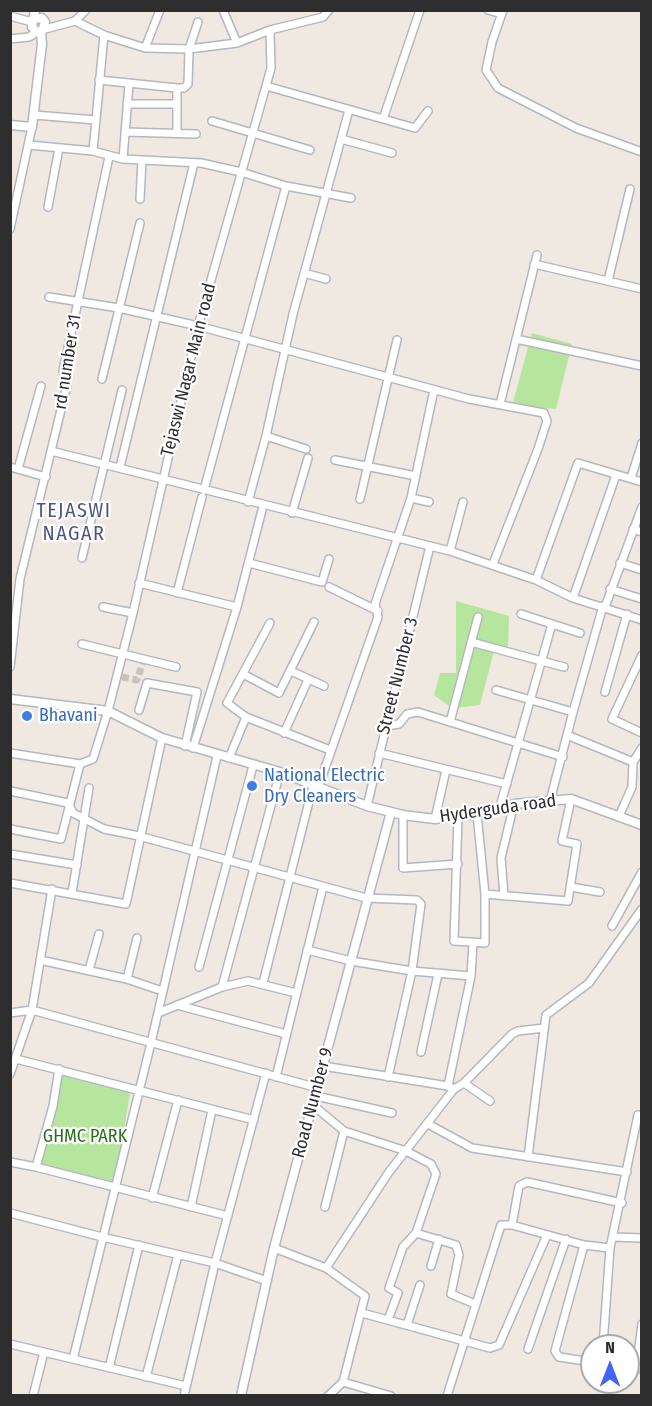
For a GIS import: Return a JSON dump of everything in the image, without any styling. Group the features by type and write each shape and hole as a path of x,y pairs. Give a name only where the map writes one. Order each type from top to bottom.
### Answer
{"street":[{"path":"10,39 29,37 75,21 86,10"},
{"path":"145,48 160,10"},
{"path":"224,10 237,43"},
{"path":"75,21 104,35 145,48 189,49 237,43 270,30 323,17 329,10"},
{"path":"383,119 420,10"},
{"path":"488,10 502,12 486,70 498,88 576,128 642,152"},
{"path":"10,16 34,17 44,20 41,31 34,115 10,229"},
{"path":"34,17 32,27 41,31"},
{"path":"99,80 184,88 188,84 189,49 198,22"},
{"name":"Tejaswi Nagar Main road","path":"80,764 93,759 120,676 123,653 198,326 266,86 270,68 270,30"},
{"path":"93,151 104,35"},
{"path":"123,159 129,84"},
{"path":"266,86 415,128 428,111"},
{"path":"177,88 177,133"},
{"path":"127,104 177,104"},
{"path":"248,502 266,436 304,273 349,110"},
{"path":"34,115 96,120"},
{"path":"212,121 310,150"},
{"path":"10,125 32,127"},
{"path":"124,132 196,134"},
{"path":"341,139 392,153"},
{"path":"29,145 93,151 123,159 194,163 241,172 286,186 351,198"},
{"path":"48,207 59,148"},
{"name":"rd number 31","path":"10,668 20,579 67,384 63,371 109,157"},
{"path":"140,199 142,160"},
{"path":"120,467 158,319 194,163"},
{"path":"177,593 286,186"},
{"path":"608,281 630,189"},
{"path":"102,379 140,223"},
{"path":"500,404 537,255"},
{"path":"534,264 642,289"},
{"path":"304,273 326,279"},
{"path":"50,297 78,304 118,308 158,319 198,326 386,378 544,413 547,421 493,564"},
{"path":"516,339 642,366"},
{"path":"360,499 386,378 397,340"},
{"path":"41,386 14,468 46,477"},
{"path":"82,558 122,390"},
{"path":"262,983 289,878 316,787 378,611 375,604 396,536 411,498 434,390"},
{"path":"266,436 306,449"},
{"path":"631,478 642,443"},
{"path":"51,451 104,462 203,494 396,536 450,551 536,580 573,598 642,620"},
{"path":"292,513 308,458"},
{"path":"335,460 416,476"},
{"path":"536,580 576,466 583,463 642,482"},
{"path":"573,598 616,475"},
{"path":"411,498 429,502"},
{"path":"450,551 463,502"},
{"path":"550,801 604,607 642,507"},
{"path":"189,747 237,607 262,510"},
{"path":"633,529 642,532"},
{"name":"Street Number 3","path":"368,806 430,546"},
{"path":"249,563 322,582 329,559"},
{"path":"620,563 642,570"},
{"path":"139,583 237,607"},
{"path":"329,587 378,611"},
{"path":"610,589 642,599"},
{"path":"103,607 133,613"},
{"path":"521,614 580,633"},
{"path":"605,692 627,614"},
{"path":"450,722 478,617"},
{"path":"270,622 227,704 246,717 330,750"},
{"path":"243,674 279,693 314,622"},
{"path":"499,810 552,624"},
{"path":"471,642 564,667"},
{"path":"82,644 176,667"},
{"path":"642,655 612,719 642,733"},
{"path":"291,671 324,686"},
{"path":"284,733 308,680"},
{"path":"139,710 147,683 197,692 189,747"},
{"path":"496,690 573,712"},
{"name":"Hyderguda road","path":"10,699 108,711 162,738 280,772 368,806 403,815 435,819 458,817 499,810 514,804 571,799 642,825"},
{"path":"386,726 399,724 413,711 563,757"},
{"path":"229,758 246,717"},
{"path":"567,735 633,762"},
{"path":"10,883 126,904 162,738"},
{"path":"619,816 632,787 633,762 642,748"},
{"path":"10,753 80,764 68,803 61,839 10,829"},
{"path":"379,753 507,784"},
{"path":"73,1359 140,1090 193,851 218,756"},
{"path":"199,967 253,766"},
{"path":"435,819 446,770"},
{"path":"222,987 280,772"},
{"path":"72,893 89,788"},
{"path":"10,791 68,803"},
{"path":"485,894 568,901 577,844 562,841 571,799"},
{"path":"68,803 73,813 84,821 104,829 139,836 227,862 366,898 417,900 421,904 412,971 388,1077"},
{"path":"504,896 501,858 514,804"},
{"name":"Road Number 9","path":"241,1395 274,1248 314,1106 366,898 391,812"},
{"path":"458,817 454,941 484,943 485,894 477,814"},
{"path":"403,815 403,868 458,864"},
{"path":"10,854 77,866"},
{"path":"612,926 642,872"},
{"path":"276,1077 323,886"},
{"path":"571,887 600,892"},
{"path":"10,1074 32,1011 52,889"},
{"path":"528,1157 546,1015 589,983 642,909"},
{"path":"89,970 99,934"},
{"path":"127,979 137,938"},
{"path":"326,1268 451,1088 471,976 473,943"},
{"path":"307,950 351,962 412,971 471,976"},
{"path":"40,960 127,979 162,991"},
{"path":"421,1052 438,974"},
{"path":"158,1012 222,987 248,981 296,993"},
{"path":"177,1005 286,1034"},
{"path":"10,1013 32,1011 266,1073 317,1092 392,1113"},
{"path":"323,1066 451,1088 464,1083 518,1031 544,1028"},
{"path":"15,1059 254,1119"},
{"path":"36,1167 53,1106 59,1069"},
{"path":"184,1395 215,1263 266,1073"},
{"path":"464,1083 490,1101"},
{"path":"152,1198 178,1100"},
{"path":"314,1106 344,1131 406,1151 431,1164 436,1174 416,1233 404,1247 389,1288 398,1293 388,1320"},
{"path":"191,1207 212,1110"},
{"path":"604,1334 610,1248 622,1203 638,1115"},
{"path":"428,1124 472,1148 627,1172"},
{"path":"325,1207 344,1131"},
{"path":"633,1136 642,1140"},
{"path":"10,1162 228,1215"},
{"path":"512,1225 519,1186 527,1182 622,1203"},
{"path":"10,1213 102,1238 215,1263 267,1281"},
{"path":"447,1395 501,1225 512,1225 584,1245 610,1248"},
{"path":"416,1233 456,1245 459,1255 451,1294 475,1304"},
{"path":"362,1313 490,1348 499,1345 547,1235"},
{"path":"613,1237 642,1238"},
{"path":"431,1266 439,1239"},
{"path":"528,1349 566,1239"},
{"path":"109,1368 139,1245"},
{"path":"580,1360 559,1357 555,1351 584,1245"},
{"path":"274,1248 326,1268 363,1293 365,1300 343,1382 328,1395"},
{"path":"146,1377 178,1255"},
{"path":"407,1325 420,1285"},
{"path":"10,1344 186,1386"},
{"path":"33,1395 44,1352"},
{"path":"343,1382 367,1392 391,1395"}],"green space":[{"path":"532,333 572,344 556,409 512,406"},
{"path":"456,601 509,616 508,652 494,651 480,705 452,708 434,695 440,673 456,673"},
{"name":"GHMC PARK","path":"59,1073 131,1087 115,1185 40,1168"}],"tunnel":[{"path":"122,677 137,680 143,662"}],"place":[{"name":"Bhavani","path":"27,716"},
{"name":"National Electric Dry Cleaners","path":"252,786"}],"district":[{"name":"TEJASWI NAGAR","path":"74,522"}]}
